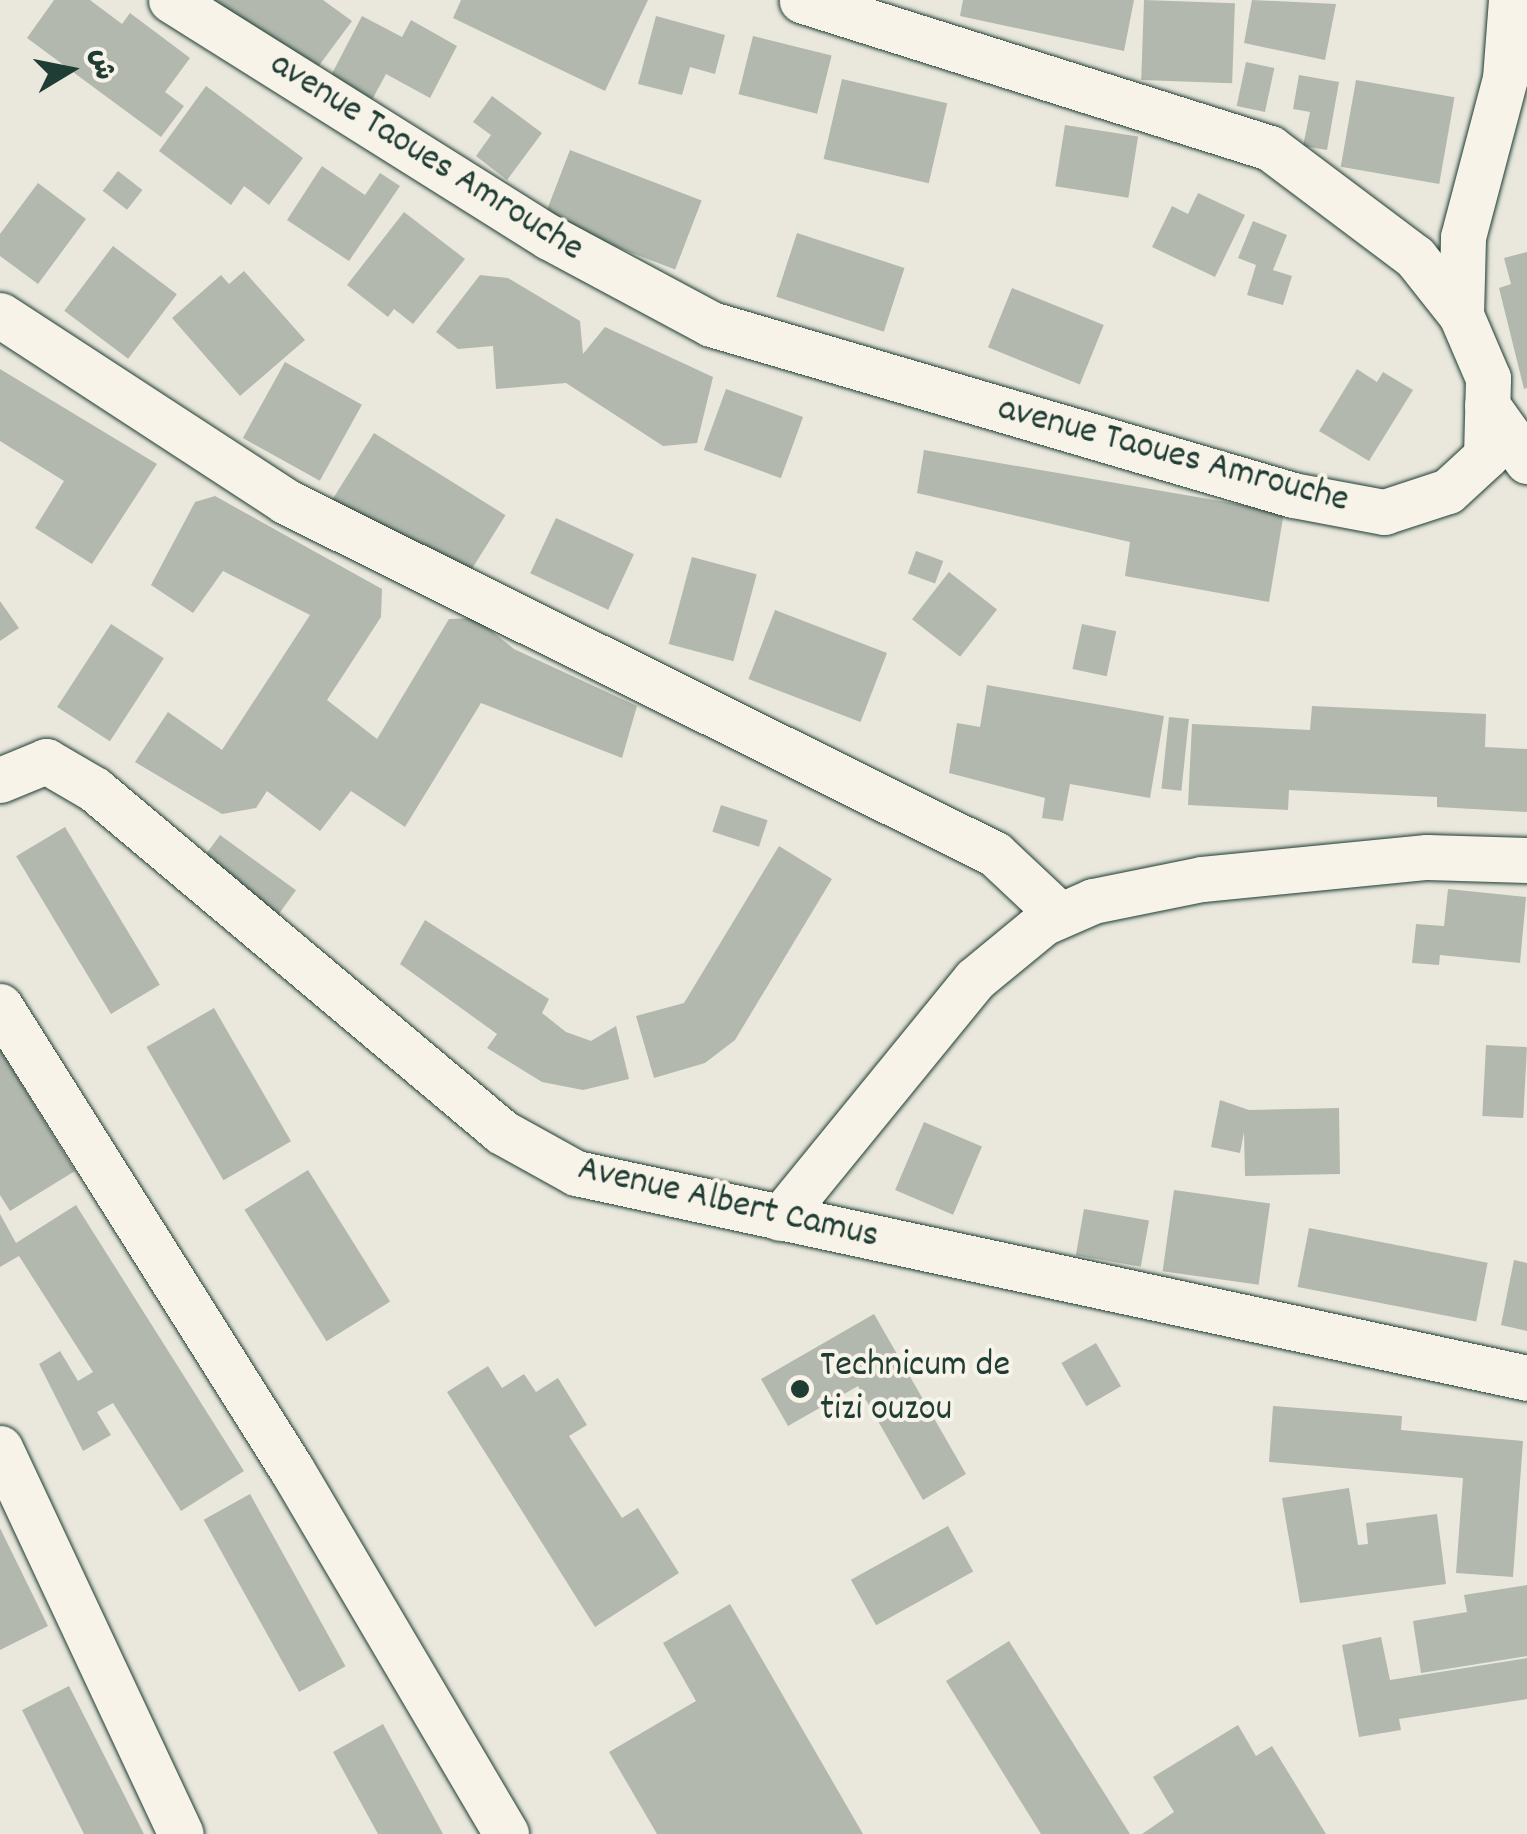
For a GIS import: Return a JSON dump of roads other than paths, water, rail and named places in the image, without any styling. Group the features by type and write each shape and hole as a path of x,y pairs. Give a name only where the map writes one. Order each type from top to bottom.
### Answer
{"street":[{"name":"avenue Taoues Amrouche","path":"171,0 549,237 711,324 1293,495 1384,512 1448,490 1486,456 1488,378 1461,315 1415,257 1270,148 802,0"},
{"path":"1461,315 1464,237 1504,78 1511,0"},
{"path":"0,316 284,501 995,854 1060,915"},
{"path":"1487,406 1527,461"},
{"name":"Avenue Albert Camus","path":"0,780 46,761 94,789 502,1132 576,1173 1527,1378"},
{"path":"780,1218 975,979 1060,915 1202,879 1426,857 1527,860"},
{"path":"0,1006 292,1470 506,1834"},
{"path":"0,1448 181,1834"}],"place":[{"name":"Technicum de tizi ouzou","path":"800,1389"}]}
